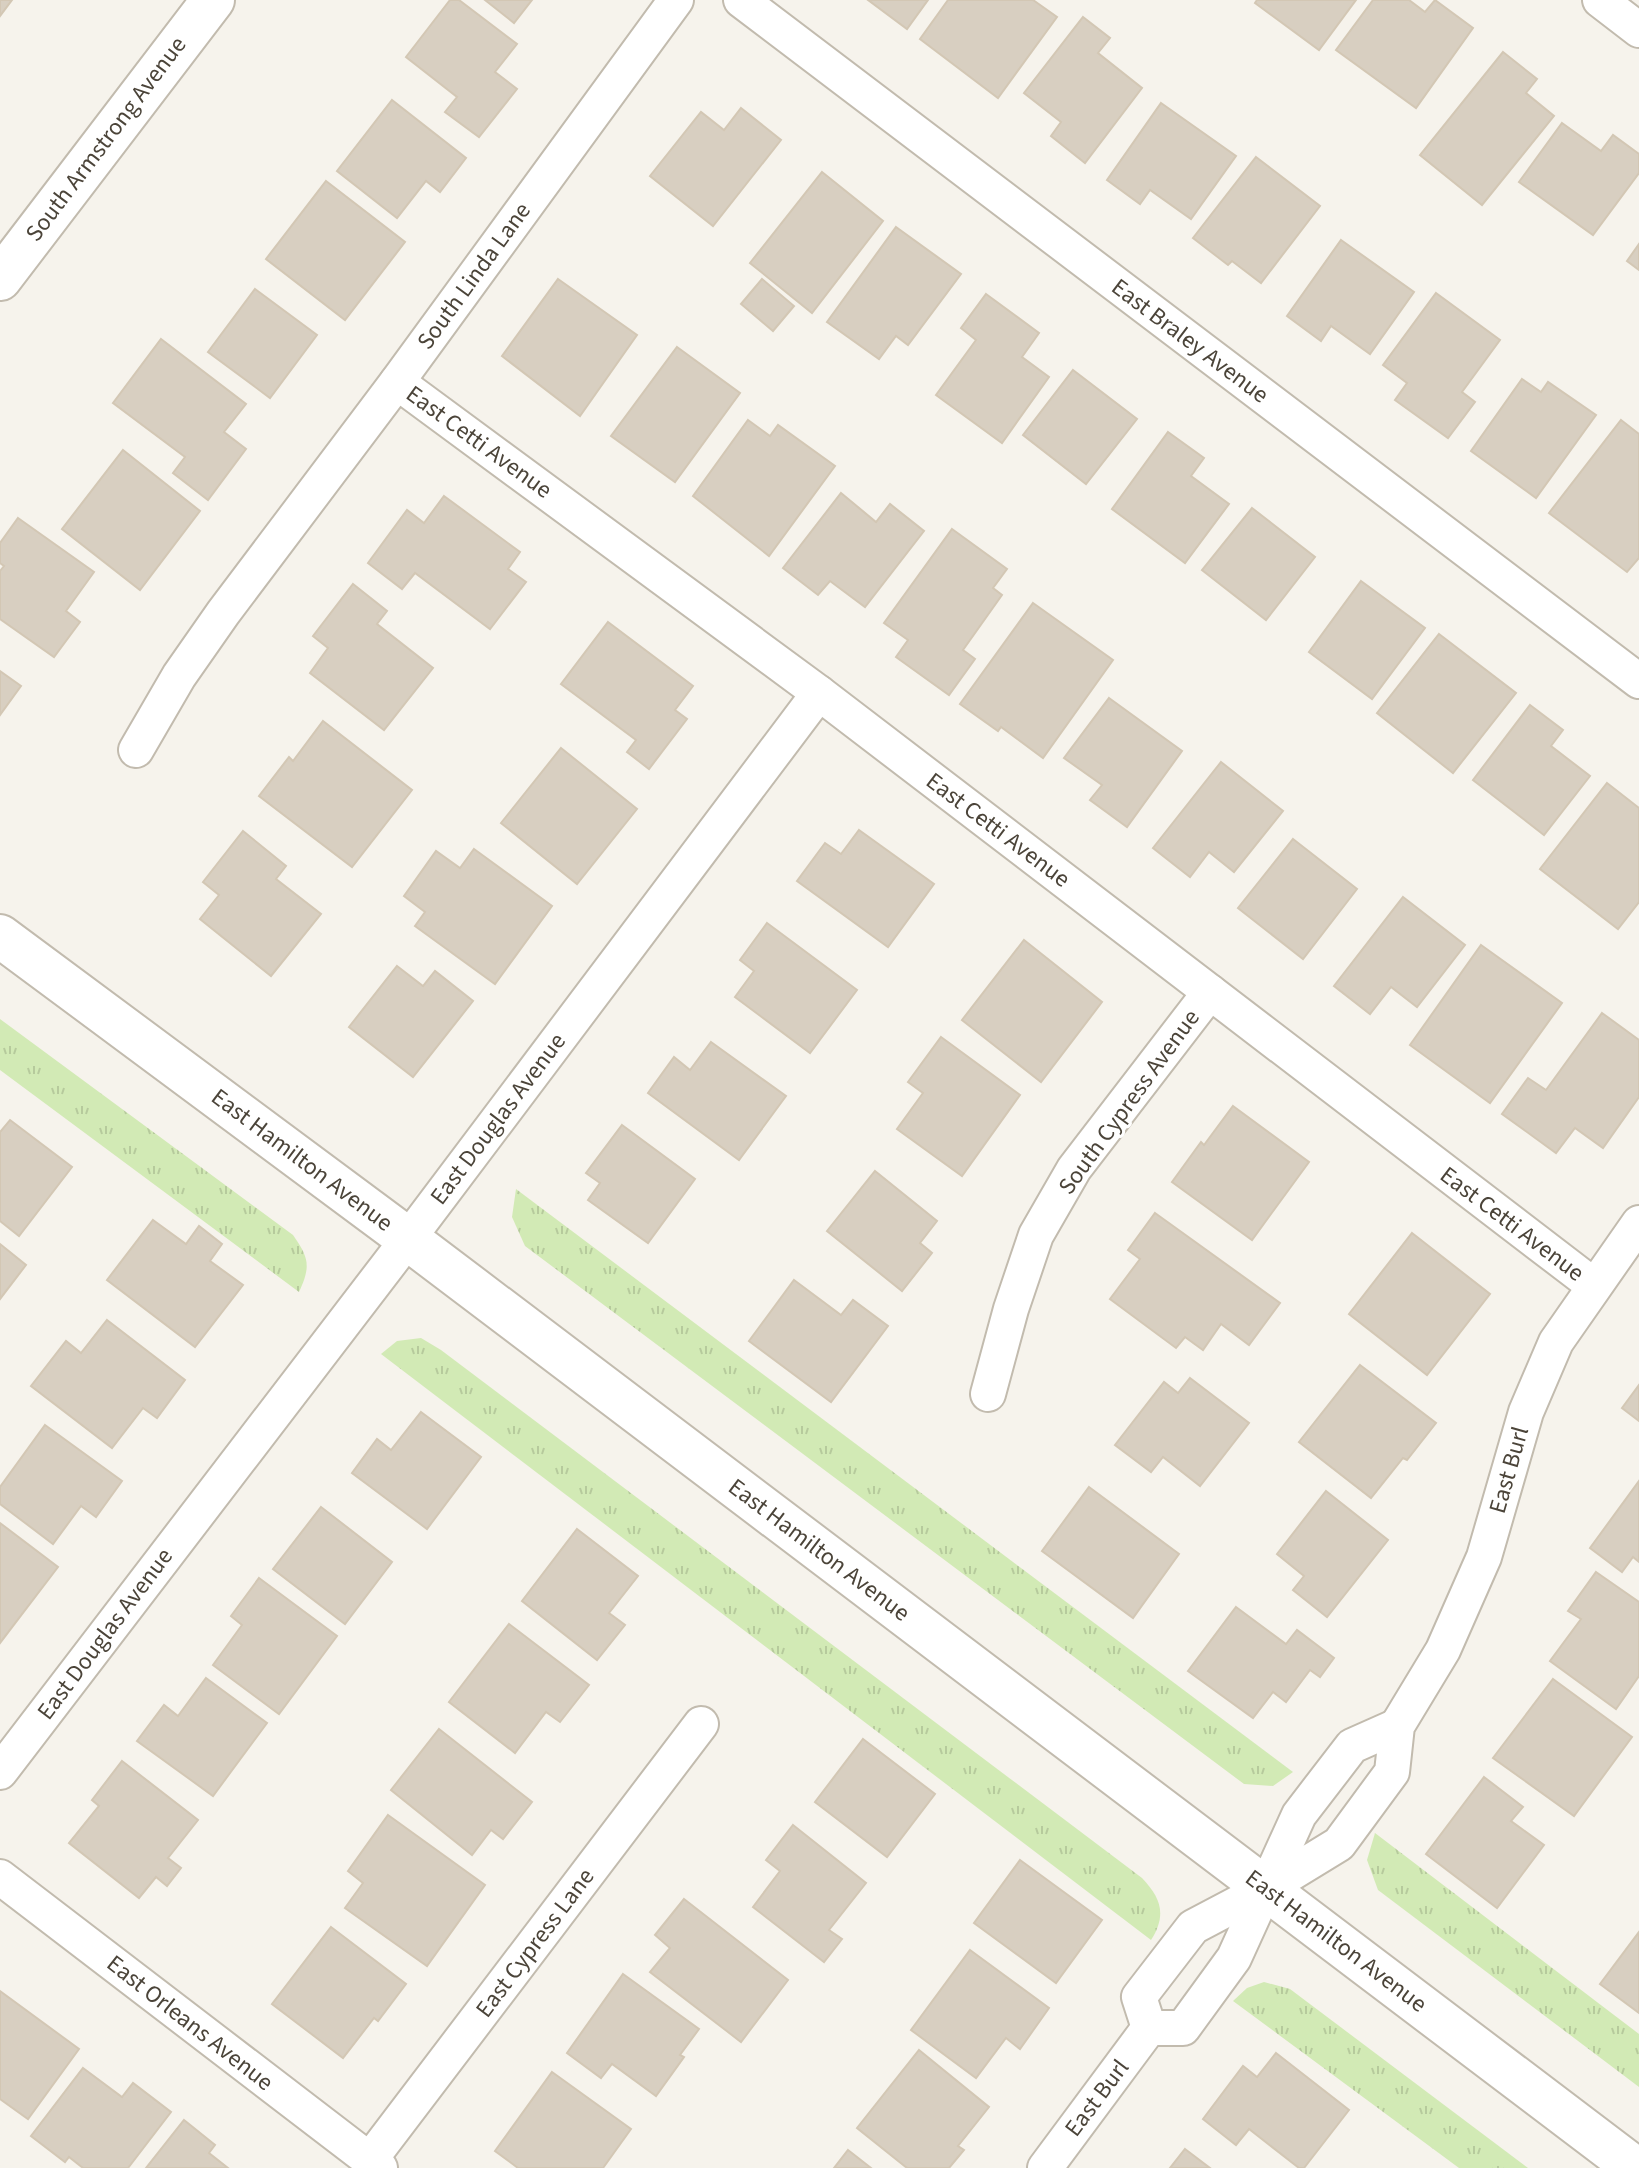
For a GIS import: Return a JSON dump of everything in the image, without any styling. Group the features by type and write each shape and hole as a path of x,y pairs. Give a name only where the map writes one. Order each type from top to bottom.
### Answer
{"street":[{"name":"South Armstrong Avenue","path":"0,279 213,0"},
{"name":"South Linda Lane","path":"136,750 179,676 223,613 397,382 676,0"},
{"name":"East Braley Avenue","path":"741,0 1639,681"},
{"path":"1600,0 1639,30"},
{"name":"East Cetti Avenue","path":"397,382 819,693 1593,1285"},
{"name":"East Douglas Avenue","path":"0,1772 408,1239 819,693"},
{"name":"East Hamilton Avenue","path":"0,936 408,1239 1635,2168"},
{"name":"South Cypress Avenue","path":"988,1394 1011,1309 1036,1235 1074,1169 1210,992"},
{"name":"East Burl","path":"1045,2168 1149,2028 1139,1997 1193,1927 1267,1888 1339,1844 1392,1772 1397,1726 1443,1650 1484,1557 1526,1412 1556,1342 1639,1223"},
{"name":"East Cypress Lane","path":"375,2164 701,1724"},
{"path":"1149,2028 1183,2028 1234,1958 1299,1815 1352,1746 1397,1726"},
{"name":"East Orleans Avenue","path":"0,1877 375,2164"}],"green space":[{"path":"0,1019 293,1235 302,1250 307,1269 299,1292 0,1070"},
{"path":"516,1189 1293,1772 1273,1786 1244,1784 525,1246 512,1217"},
{"path":"421,1338 1142,1878 1160,1907 1159,1923 1151,1940 381,1354 397,1341"},
{"path":"1375,1833 1639,2034 1639,2087 1378,1890 1367,1860"},
{"path":"1264,1982 1290,1989 1528,2168 1459,2168 1233,2001 1247,1988"}],"building":[{"path":"0,0 12,0 0,16"},
{"path":"450,0 459,0 517,44 495,72 517,89 479,137 445,112 457,97 406,57"},
{"path":"485,0 532,0 514,23"},
{"path":"868,0 928,0 907,29"},
{"path":"948,0 1033,0 1057,17 998,98 920,39"},
{"path":"1257,0 1356,0 1319,50 1255,3"},
{"path":"1373,0 1409,0 1425,12 1435,0 1473,28 1416,108 1336,50"},
{"path":"1083,17 1110,38 1098,53 1142,88 1085,163 1051,136 1061,122 1024,93"},
{"path":"1503,52 1537,79 1526,93 1554,116 1482,205 1420,155"},
{"path":"392,100 466,158 440,192 426,181 397,218 337,171"},
{"path":"1161,103 1236,156 1191,219 1150,190 1140,204 1107,180"},
{"path":"741,108 781,140 713,226 650,176 701,112 724,130"},
{"path":"1562,123 1601,151 1613,135 1639,154 1639,173 1593,235 1519,182"},
{"path":"1256,157 1320,206 1261,283 1232,261 1228,265 1193,238"},
{"path":"822,172 883,221 812,313 750,263"},
{"path":"326,181 405,242 345,320 266,259"},
{"path":"896,227 961,274 908,345 896,336 879,359 827,322"},
{"path":"1341,240 1414,292 1370,354 1331,326 1321,341 1287,316"},
{"path":"1639,244 1639,270 1627,261"},
{"path":"558,279 637,335 580,416 502,356"},
{"path":"762,279 794,306 773,331 741,304"},
{"path":"255,289 317,335 270,398 208,352"},
{"path":"1436,293 1500,340 1462,392 1475,402 1448,438 1395,400 1407,383 1383,365"},
{"path":"986,294 1039,333 1022,357 1049,377 1002,443 936,395 976,340 961,328"},
{"path":"161,339 246,404 224,432 246,449 208,500 173,473 185,457 113,403"},
{"path":"677,347 740,393 675,482 611,436"},
{"path":"1073,370 1137,419 1086,484 1023,435"},
{"path":"1522,379 1541,392 1548,382 1596,415 1536,498 1471,451"},
{"path":"748,420 770,436 778,425 835,466 769,556 693,496"},
{"path":"1621,420 1639,434 1639,558 1627,572 1549,513"},
{"path":"1168,432 1204,458 1191,476 1229,504 1185,563 1112,509"},
{"path":"123,450 200,511 140,590 62,529"},
{"path":"841,493 876,522 890,504 924,531 865,607 830,581 818,595 783,568"},
{"path":"444,496 520,552 508,569 526,582 490,629 415,573 402,589 368,563 407,510 424,523"},
{"path":"1252,508 1315,557 1266,620 1202,570"},
{"path":"18,518 94,572 66,611 80,622 54,657 0,619 0,571 4,566 0,563 0,543"},
{"path":"952,529 1007,569 993,588 1002,595 963,650 975,659 949,695 896,657 908,640 884,623"},
{"path":"1361,581 1425,628 1372,699 1309,652"},
{"path":"353,584 387,611 377,624 433,668 384,730 310,673 328,648 313,636"},
{"path":"1033,603 1113,660 1043,758 1001,727 998,731 960,704"},
{"path":"608,622 693,686 675,710 687,719 649,769 627,752 636,740 561,684"},
{"path":"1439,634 1516,693 1453,773 1377,713"},
{"path":"0,671 21,686 0,715"},
{"path":"1109,698 1182,751 1127,827 1090,800 1102,785 1064,758"},
{"path":"1530,705 1563,730 1551,746 1590,776 1544,835 1473,780"},
{"path":"323,721 412,790 352,867 259,796 289,757 293,761"},
{"path":"561,748 637,809 577,884 501,823"},
{"path":"1221,762 1283,811 1234,872 1209,852 1190,877 1153,848"},
{"path":"1607,783 1639,808 1639,902 1618,929 1540,869"},
{"path":"859,830 934,884 888,947 797,881 825,843 841,854"},
{"path":"243,831 286,866 276,879 321,914 271,976 200,919 219,895 203,882"},
{"path":"1293,839 1357,889 1303,959 1238,908"},
{"path":"474,849 552,906 495,984 415,926 425,912 404,896 436,851 460,868"},
{"path":"1403,897 1465,945 1417,1007 1391,987 1370,1014 1334,986"},
{"path":"767,923 857,990 810,1053 735,997 754,971 740,960"},
{"path":"1024,940 1102,1002 1041,1082 962,1020"},
{"path":"1481,945 1562,1003 1490,1103 1410,1045"},
{"path":"397,966 423,986 435,971 473,1001 413,1077 349,1027"},
{"path":"1602,1013 1639,1040 1639,1097 1603,1148 1575,1128 1556,1153 1502,1114 1528,1078 1546,1090"},
{"path":"941,1037 1020,1095 962,1176 897,1129 923,1093 908,1082"},
{"path":"711,1042 786,1096 739,1160 648,1093 674,1057 690,1070"},
{"path":"1233,1106 1309,1162 1252,1240 1172,1182 1201,1142 1204,1145"},
{"path":"10,1120 72,1167 19,1236 0,1221 0,1132"},
{"path":"622,1125 695,1179 648,1243 588,1200 600,1183 586,1173"},
{"path":"875,1171 937,1221 920,1243 932,1253 902,1291 827,1231"},
{"path":"1155,1213 1280,1303 1249,1345 1221,1324 1203,1350 1185,1337 1176,1348 1110,1299 1140,1259 1128,1250"},
{"path":"153,1220 186,1244 199,1226 222,1244 210,1261 243,1285 195,1347 107,1280"},
{"path":"1412,1233 1490,1294 1427,1375 1349,1314"},
{"path":"0,1244 26,1265 0,1299"},
{"path":"794,1280 841,1315 853,1300 888,1326 831,1402 749,1341"},
{"path":"107,1320 185,1380 157,1418 143,1408 112,1448 31,1386 66,1341 81,1353"},
{"path":"1360,1365 1436,1423 1371,1498 1299,1442"},
{"path":"1190,1378 1249,1423 1200,1486 1163,1457 1151,1472 1115,1445 1164,1382 1178,1393"},
{"path":"1639,1385 1639,1421 1622,1408"},
{"path":"421,1412 481,1457 427,1529 352,1473 377,1439 391,1450"},
{"path":"45,1425 122,1481 96,1517 81,1506 53,1544 0,1504 0,1487"},
{"path":"1639,1481 1639,1562 1633,1557 1622,1572 1590,1548"},
{"path":"1089,1487 1179,1554 1133,1618 1042,1551"},
{"path":"1326,1491 1388,1540 1327,1617 1293,1590 1304,1576 1277,1554"},
{"path":"321,1507 392,1562 345,1624 273,1569"},
{"path":"0,1523 58,1567 0,1643"},
{"path":"577,1529 638,1576 609,1613 625,1625 597,1660 522,1601"},
{"path":"1596,1572 1639,1602 1639,1676 1616,1709 1550,1661 1581,1619 1568,1611"},
{"path":"259,1578 337,1636 279,1714 213,1665 242,1625 231,1616"},
{"path":"1236,1607 1286,1644 1297,1630 1334,1658 1320,1677 1310,1670 1286,1702 1273,1692 1253,1718 1188,1671"},
{"path":"509,1624 589,1685 560,1722 546,1712 515,1753 449,1702"},
{"path":"206,1678 267,1723 213,1796 137,1741 164,1705 178,1716"},
{"path":"1553,1679 1632,1737 1574,1816 1493,1758"},
{"path":"439,1729 532,1802 503,1839 491,1830 472,1855 391,1790"},
{"path":"863,1739 935,1794 887,1857 815,1802"},
{"path":"122,1761 198,1820 168,1858 181,1868 167,1886 156,1877 139,1898 69,1843 99,1806 92,1800"},
{"path":"1484,1777 1523,1807 1511,1821 1544,1845 1497,1908 1426,1854"},
{"path":"388,1815 485,1885 427,1966 345,1908 363,1883 348,1871"},
{"path":"793,1825 866,1883 829,1930 842,1939 824,1962 753,1907 780,1871 766,1860"},
{"path":"1020,1860 1102,1920 1056,1983 974,1923"},
{"path":"684,1899 788,1980 741,2042 650,1972 670,1948 655,1935"},
{"path":"331,1927 406,1984 378,2021 374,2018 343,2058 272,2004"},
{"path":"1639,1932 1639,2013 1600,1984"},
{"path":"970,1950 1049,2008 1020,2049 1006,2038 976,2078 911,2030"},
{"path":"623,1974 699,2029 680,2055 684,2057 656,2096 612,2064 601,2078 567,2053"},
{"path":"0,1991 79,2049 28,2119 0,2099"},
{"path":"919,2050 989,2107 958,2146 964,2150 949,2168 907,2168 857,2128"},
{"path":"1276,2053 1349,2110 1304,2168 1299,2168 1249,2129 1236,2145 1203,2119 1243,2066 1257,2077"},
{"path":"83,2068 122,2097 133,2083 171,2112 128,2168 83,2168 69,2157 65,2162 31,2136"},
{"path":"552,2072 631,2129 603,2168 518,2168 495,2151"},
{"path":"184,2120 215,2145 209,2153 228,2168 146,2168"},
{"path":"1185,2149 1210,2168 1170,2168"},
{"path":"848,2150 871,2168 834,2168"}]}
